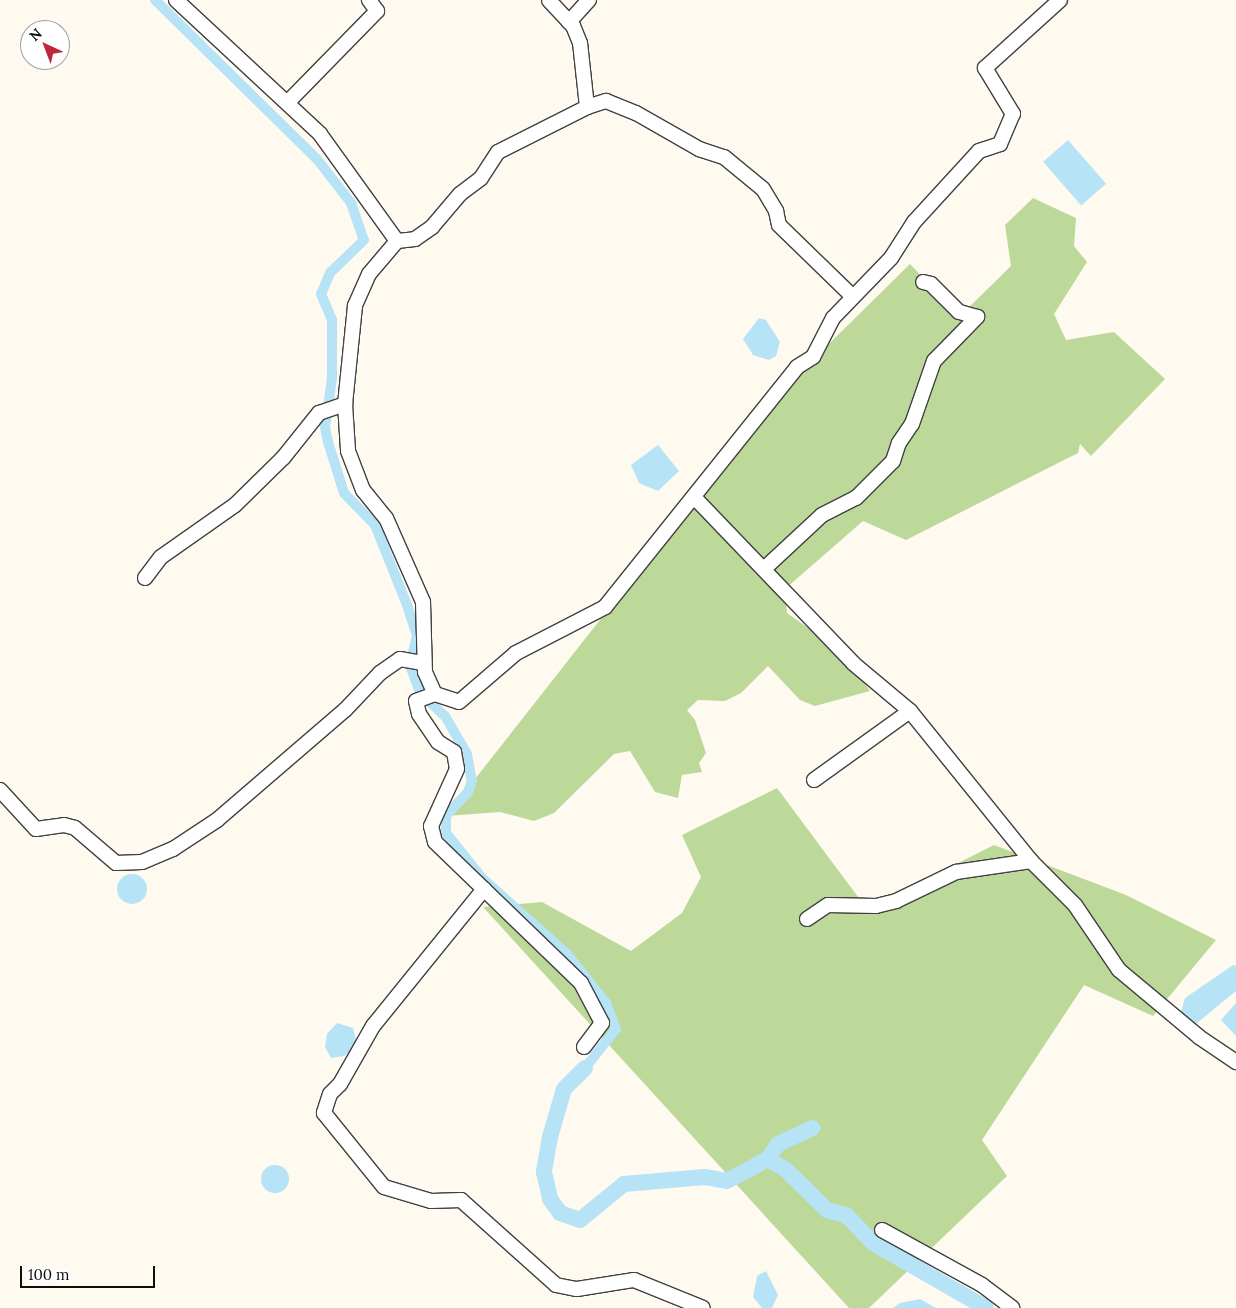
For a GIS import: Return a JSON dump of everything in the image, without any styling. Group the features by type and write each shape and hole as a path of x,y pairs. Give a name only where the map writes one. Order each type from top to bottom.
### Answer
{"street":[{"path":"176,0 289,101 351,173 397,241"},
{"path":"289,101 377,11 369,0"},
{"path":"549,0 569,22 580,43 587,107"},
{"path":"569,22 589,0"},
{"path":"584,1047 602,1023 589,996 580,983 435,842 431,826 458,769 454,752 438,742 419,714 416,701 435,694 459,702 516,653 605,606 797,367 813,357 833,318 891,258 914,222 979,151 1000,144 1013,114 985,68 1060,0"},
{"path":"435,694 422,663 423,602 386,518 363,490 349,461 342,405 358,296 369,274 397,241 415,239 432,227 460,194 481,178 498,152 587,107 606,101 636,113 698,149 724,157 763,189 776,211 779,224 853,297"},
{"path":"765,568 822,515 856,498 893,461 899,443 912,424 934,361 977,317 959,312 931,284 923,282"},
{"path":"145,578 161,557 235,505 283,458 319,413 342,405"},
{"path":"694,497 765,568 854,664 910,711 1031,861 1074,905 1119,970 1199,1037 1236,1062"},
{"path":"0,790 36,828 64,825 75,828 116,863 142,862 173,849 217,820 400,659 422,663"},
{"path":"814,780 910,711"},
{"path":"807,919 828,905 876,906 896,901 956,872 1031,861"},
{"path":"484,889 373,1026 340,1084 330,1094 324,1113 384,1187 430,1201 461,1200 556,1285 577,1289 634,1280 703,1308"},
{"path":"882,1230 982,1285 1012,1308"}],"green space":[{"path":"1033,198 1076,218 1074,246 1087,262 1054,314 1066,340 1114,332 1165,379 1091,456 1080,444 1078,453 906,540 863,521 785,589 787,613 844,653 870,691 815,706 800,700 768,666 741,693 725,701 698,700 687,710 695,720 706,753 699,763 702,772 682,775 678,798 655,792 630,751 614,754 554,813 534,821 500,812 446,816 775,397 910,264 960,316 1011,266 1005,225"},
{"path":"777,788 867,909 994,845 1126,895 1216,940 1153,1016 1084,985 982,1140 1007,1176 869,1308 849,1308 483,907 542,902 631,951 682,913 701,877 682,835"}],"water":[{"path":"1068,140 1106,184 1081,205 1043,162"},
{"path":"759,318 766,320 780,342 776,356 769,360 753,355 743,339"},
{"path":"658,445 679,471 658,491 639,483 631,465"},
{"path":"132,874 143,878 147,889 143,900 132,904 121,900 117,889 121,878"},
{"path":"1233,965 1236,966 1236,991 1197,1023 1190,1023 1181,1012 1185,998"},
{"path":"1236,1003 1236,1036 1221,1020"},
{"path":"337,1023 353,1028 356,1039 352,1050 344,1056 331,1058 325,1047 327,1034"},
{"path":"275,1165 285,1169 289,1179 285,1189 275,1193 265,1189 261,1179 265,1169"},
{"path":"766,1271 778,1295 772,1308 762,1308 753,1297 757,1276"},
{"path":"920,1299 936,1308 893,1308 900,1303"}],"waterway":[{"path":"155,0 317,159 351,203 364,240 330,273 321,294 332,320 332,378 325,427 328,442 344,493 375,525 407,605 417,635 410,665 420,693 445,716 467,754 472,781 468,792 446,816 446,833 482,878 568,955 606,1003 616,1029 585,1068"},
{"path":"585,1068 564,1089 550,1137 544,1172 550,1199 560,1213 580,1220 624,1184 705,1177 727,1181 768,1159 786,1170 827,1210 846,1215 873,1243 986,1308"},
{"path":"768,1159 778,1144 813,1128"}]}
